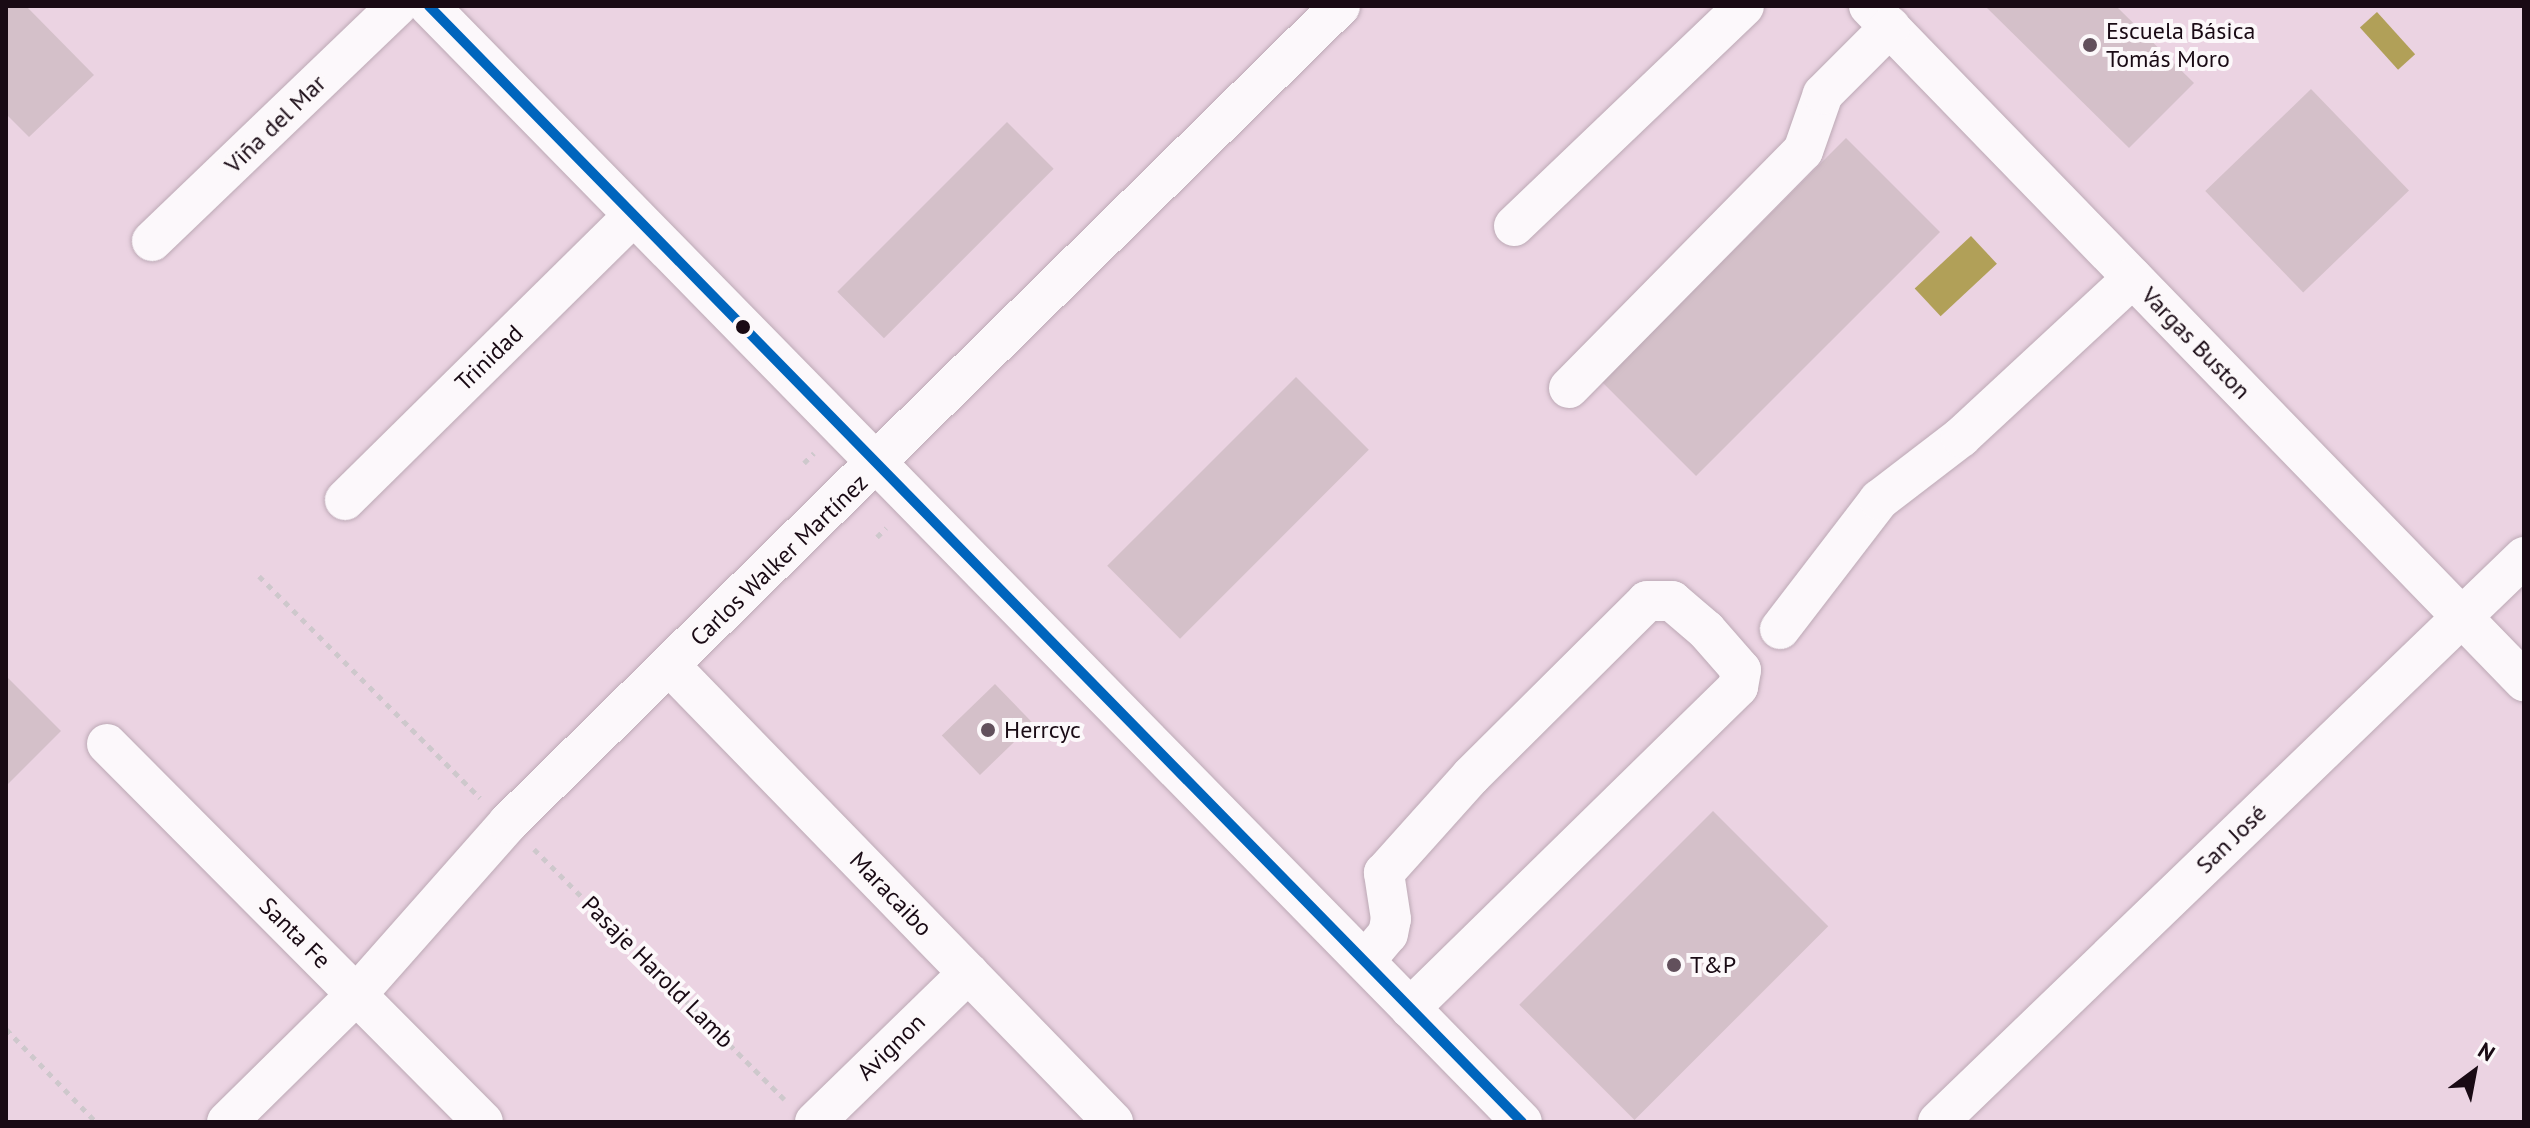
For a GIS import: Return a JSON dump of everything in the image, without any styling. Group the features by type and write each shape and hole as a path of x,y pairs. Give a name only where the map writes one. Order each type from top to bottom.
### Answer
{"street":[{"name":"Viña del Mar","path":"152,241 397,6"},
{"path":"429,6 1522,1122"},
{"path":"1514,226 1744,6"},
{"name":"Carlos Walker Martínez","path":"227,1122 356,995 494,810 670,666 878,462 1322,12"},
{"path":"1569,388 1803,151 1823,94 1880,17"},
{"name":"Vargas Buston","path":"1880,17 2524,681"},
{"name":"Trinidad","path":"345,500 633,216"},
{"path":"1780,629 1879,500 1961,437 2133,278"},
{"name":"San José","path":"1938,1122 2524,557"},
{"path":"1365,961 1388,934 1391,919 1384,873 1471,776 1647,601 1672,601 1706,630 1741,670 1738,687 1410,1008"},
{"name":"Maracaibo","path":"670,666 1113,1122"},
{"name":"Santa Fe","path":"107,744 483,1122"},
{"name":"Avignon","path":"800,1111 968,973"}],"path":[{"name":"Pasaje Harold Lamb","path":"259,576 800,1111"},
{"path":"6,1029 96,1122"}],"shaded area":[{"path":"2377,12 2415,54 2398,70 2360,27"},
{"path":"1971,236 1997,264 1941,316 1915,289"}],"building":[{"path":"6,6 26,6 94,75 29,137 6,114"},
{"name":"Escuela Básica Tomás Moro","path":"1985,6 2116,6 2194,83 2129,148"},
{"path":"2311,89 2409,190 2303,293 2205,191"},
{"path":"1007,122 1054,169 884,338 837,292"},
{"path":"1846,138 1940,232 1696,476 1602,382"},
{"path":"1296,377 1369,450 1180,639 1107,566"},
{"path":"6,676 61,731 6,786"},
{"name":"Herrcyc","path":"995,684 1033,724 980,775 942,735"},
{"name":"T&P","path":"1713,811 1828,926 1635,1120 1519,1005"}],"transit line":[{"path":"429,6 1522,1122"}],"place":[{"name":"Escuela Básica Tomás Moro","path":"2090,45"},
{"name":"Herrcyc","path":"988,730"},
{"name":"T&P","path":"1674,965"}]}
